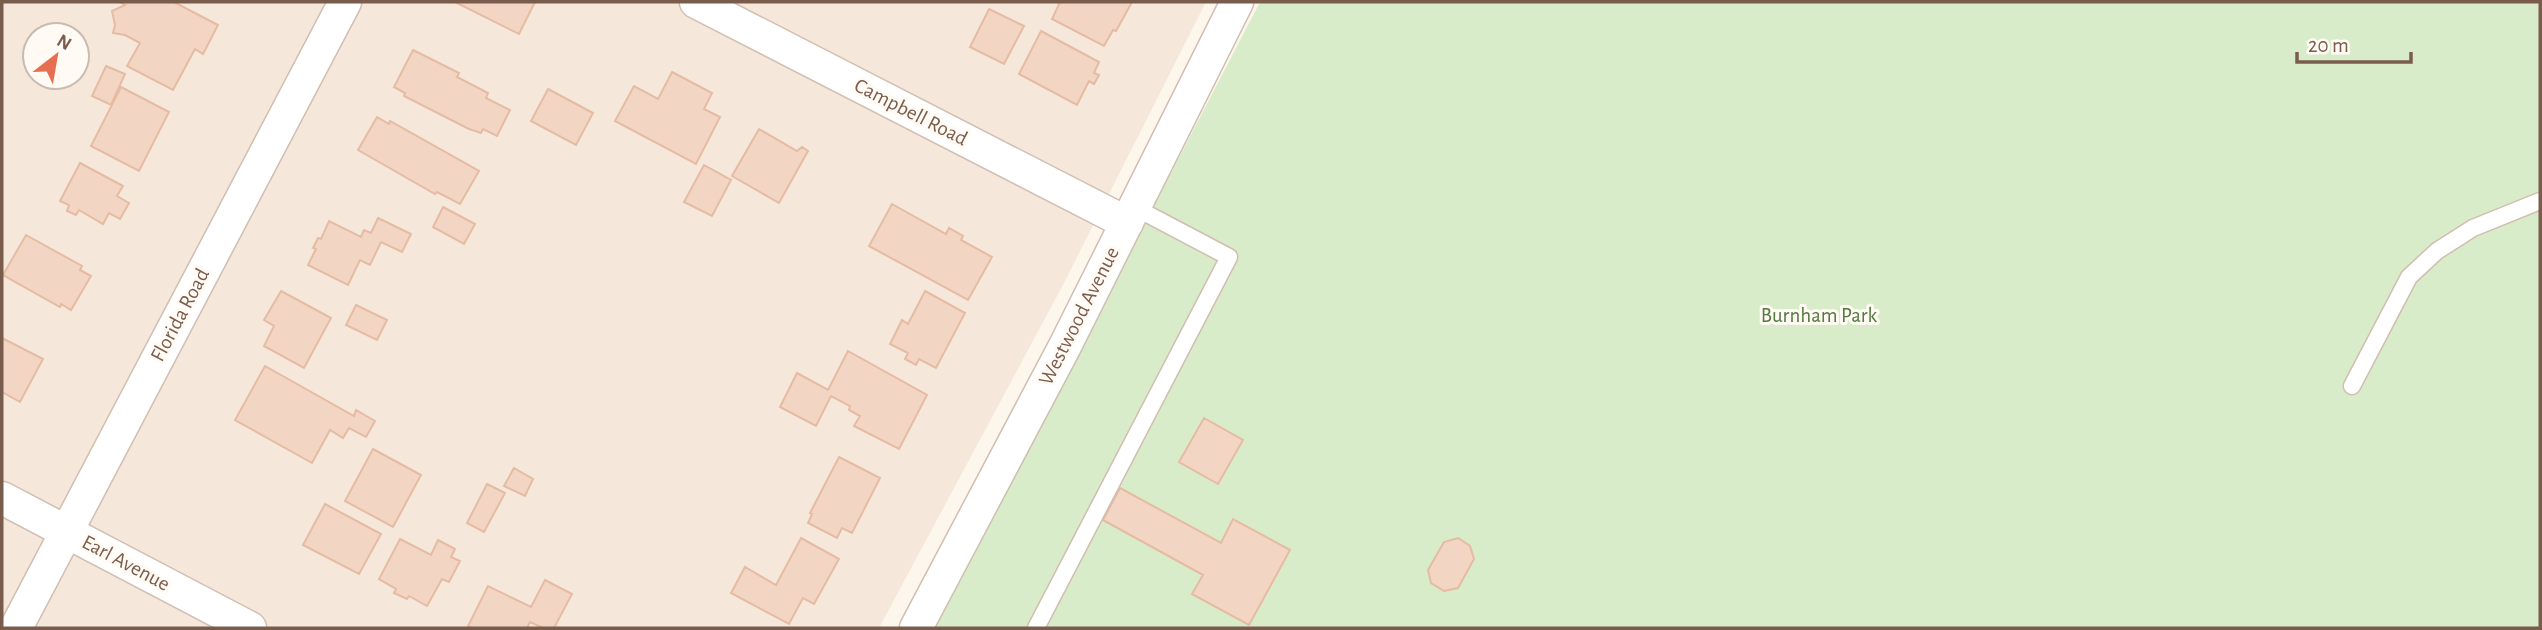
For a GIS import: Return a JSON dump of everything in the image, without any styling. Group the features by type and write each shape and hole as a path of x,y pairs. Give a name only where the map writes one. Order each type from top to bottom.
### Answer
{"street":[{"name":"Florida Road","path":"16,628 345,2"},
{"name":"Campbell Road","path":"696,2 1130,215"},
{"name":"Westwood Avenue","path":"916,628 1065,346 1237,2"},
{"name":"Earl Avenue","path":"2,498 250,628"}],"lane":[{"path":"2352,386 2409,277 2437,251 2473,228 2540,201"},
{"path":"1036,628 1229,257 1130,215"}],"shaded area":[{"path":"2,2 1206,2 1064,283 879,628 2,628"}],"green space":[{"name":"Burnham Park","path":"1260,2 2540,2 2540,628 934,628"}],"building":[{"path":"120,2 174,2 218,25 203,54 195,49 173,90 127,66 140,43 125,35 113,33 115,25 112,11 125,5"},
{"path":"455,2 535,2 519,34"},
{"path":"1060,2 1132,2 1104,46 1052,19"},
{"path":"989,9 1024,26 1004,64 970,47"},
{"path":"1041,31 1099,62 1094,73 1099,75 1094,84 1089,81 1077,105 1019,74"},
{"path":"413,50 459,73 457,77 488,93 486,98 510,110 497,136 483,129 481,133 469,129 404,96 405,93 394,87"},
{"path":"106,66 125,74 111,105 92,96"},
{"path":"672,72 712,93 704,109 720,117 696,164 615,121 634,86 658,99"},
{"path":"121,87 169,112 139,171 91,146"},
{"path":"548,89 593,113 576,145 531,121"},
{"path":"377,117 389,124 390,121 479,171 460,204 437,192 435,194 358,150"},
{"path":"759,129 797,151 802,147 808,151 779,203 732,176"},
{"path":"80,163 123,186 117,196 129,203 120,219 109,213 103,224 79,210 76,215 67,211 69,205 60,201"},
{"path":"704,165 731,180 712,216 684,202"},
{"path":"892,204 946,234 949,228 963,236 961,240 992,257 968,300 869,246"},
{"path":"443,207 475,224 464,244 433,227"},
{"path":"378,218 411,234 402,252 381,242 370,265 360,260 348,285 308,265 316,249 313,248 318,238 321,239 329,221 361,237 364,230 371,233"},
{"path":"26,235 82,266 80,270 91,276 71,310 61,304 60,307 3,275"},
{"path":"281,291 331,318 304,368 264,346 274,326 264,320"},
{"path":"925,291 965,313 936,368 919,359 916,365 905,359 908,353 890,344 902,320 908,324"},
{"path":"356,305 387,320 377,340 346,325"},
{"path":"2,338 43,359 20,402 2,392"},
{"path":"848,351 927,395 899,449 854,426 860,416 849,410 850,406 831,396 816,426 780,407 797,373 828,390"},
{"path":"265,366 354,416 356,410 375,421 366,437 349,428 343,438 330,430 312,463 235,420"},
{"path":"1204,418 1243,440 1218,484 1179,462"},
{"path":"373,449 421,475 393,527 345,501"},
{"path":"839,457 880,478 852,533 842,528 837,538 808,523 812,514 810,513"},
{"path":"514,468 533,479 525,496 504,486"},
{"path":"487,484 505,493 484,532 467,523"},
{"path":"1120,488 1221,543 1233,519 1290,550 1249,625 1192,594 1203,575 1103,520"},
{"path":"325,504 381,534 359,574 303,545"},
{"path":"801,538 839,559 814,604 803,598 789,624 731,593 745,567 776,585"},
{"path":"1458,538 1470,546 1474,559 1458,588 1444,591 1431,583 1428,570 1444,542"},
{"path":"400,539 431,555 438,540 455,549 451,557 460,561 449,582 442,579 427,606 409,596 407,599 394,593 396,589 379,579"},
{"path":"545,580 572,594 554,628 543,628 530,622 527,628 468,626 488,586 531,607"}]}
